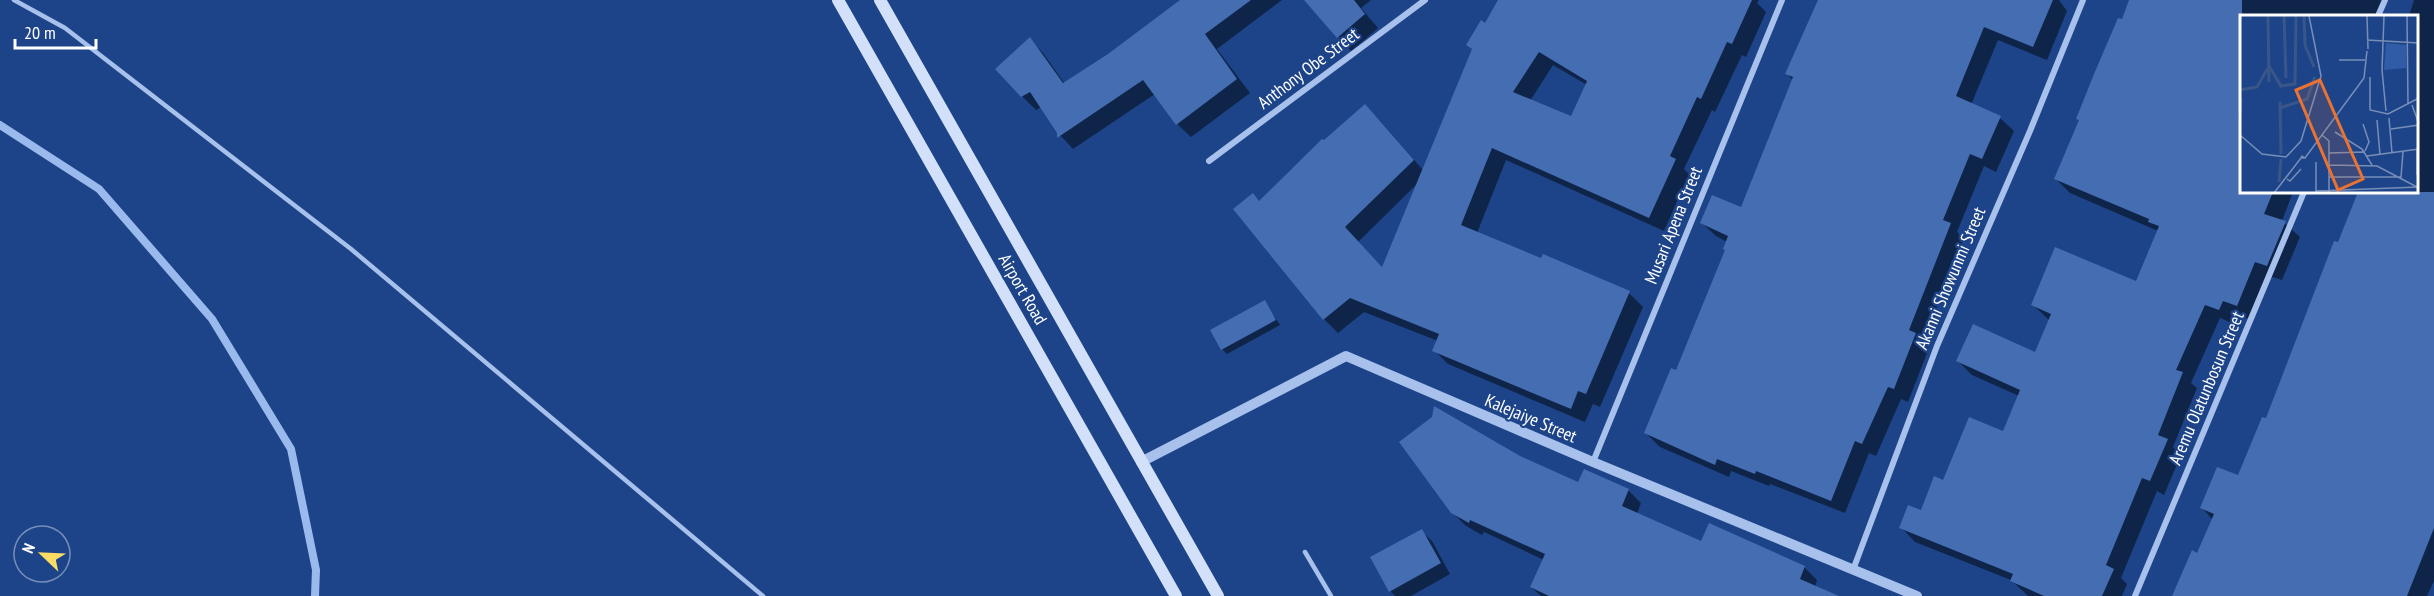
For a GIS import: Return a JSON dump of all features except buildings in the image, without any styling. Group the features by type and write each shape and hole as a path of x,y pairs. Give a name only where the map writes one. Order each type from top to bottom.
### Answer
{"main road":[{"name":"Airport Road","path":"837,0 1176,596"},
{"name":"Airport Road","path":"880,0 1218,596"}],"street":[{"name":"Anthony Obe Street","path":"1209,160 1425,0"},
{"name":"Musari Apena Street","path":"1593,462 1782,0"},
{"name":"Akanni Showunmi Street","path":"1853,570 1937,346 2030,131 2083,0"},
{"path":"2378,15 2385,0"},
{"name":"Aremu Olatunbosun Street","path":"2134,596 2303,194"},
{"name":"Kalejaiye Street","path":"1141,462 1346,356 1593,462 1917,596"}],"lane":[{"path":"14,0 65,28 351,249 763,596"},
{"path":"1305,552 1332,596"}],"waterway":[{"path":"0,125 99,189 212,319 291,449 316,570 315,596"}]}
